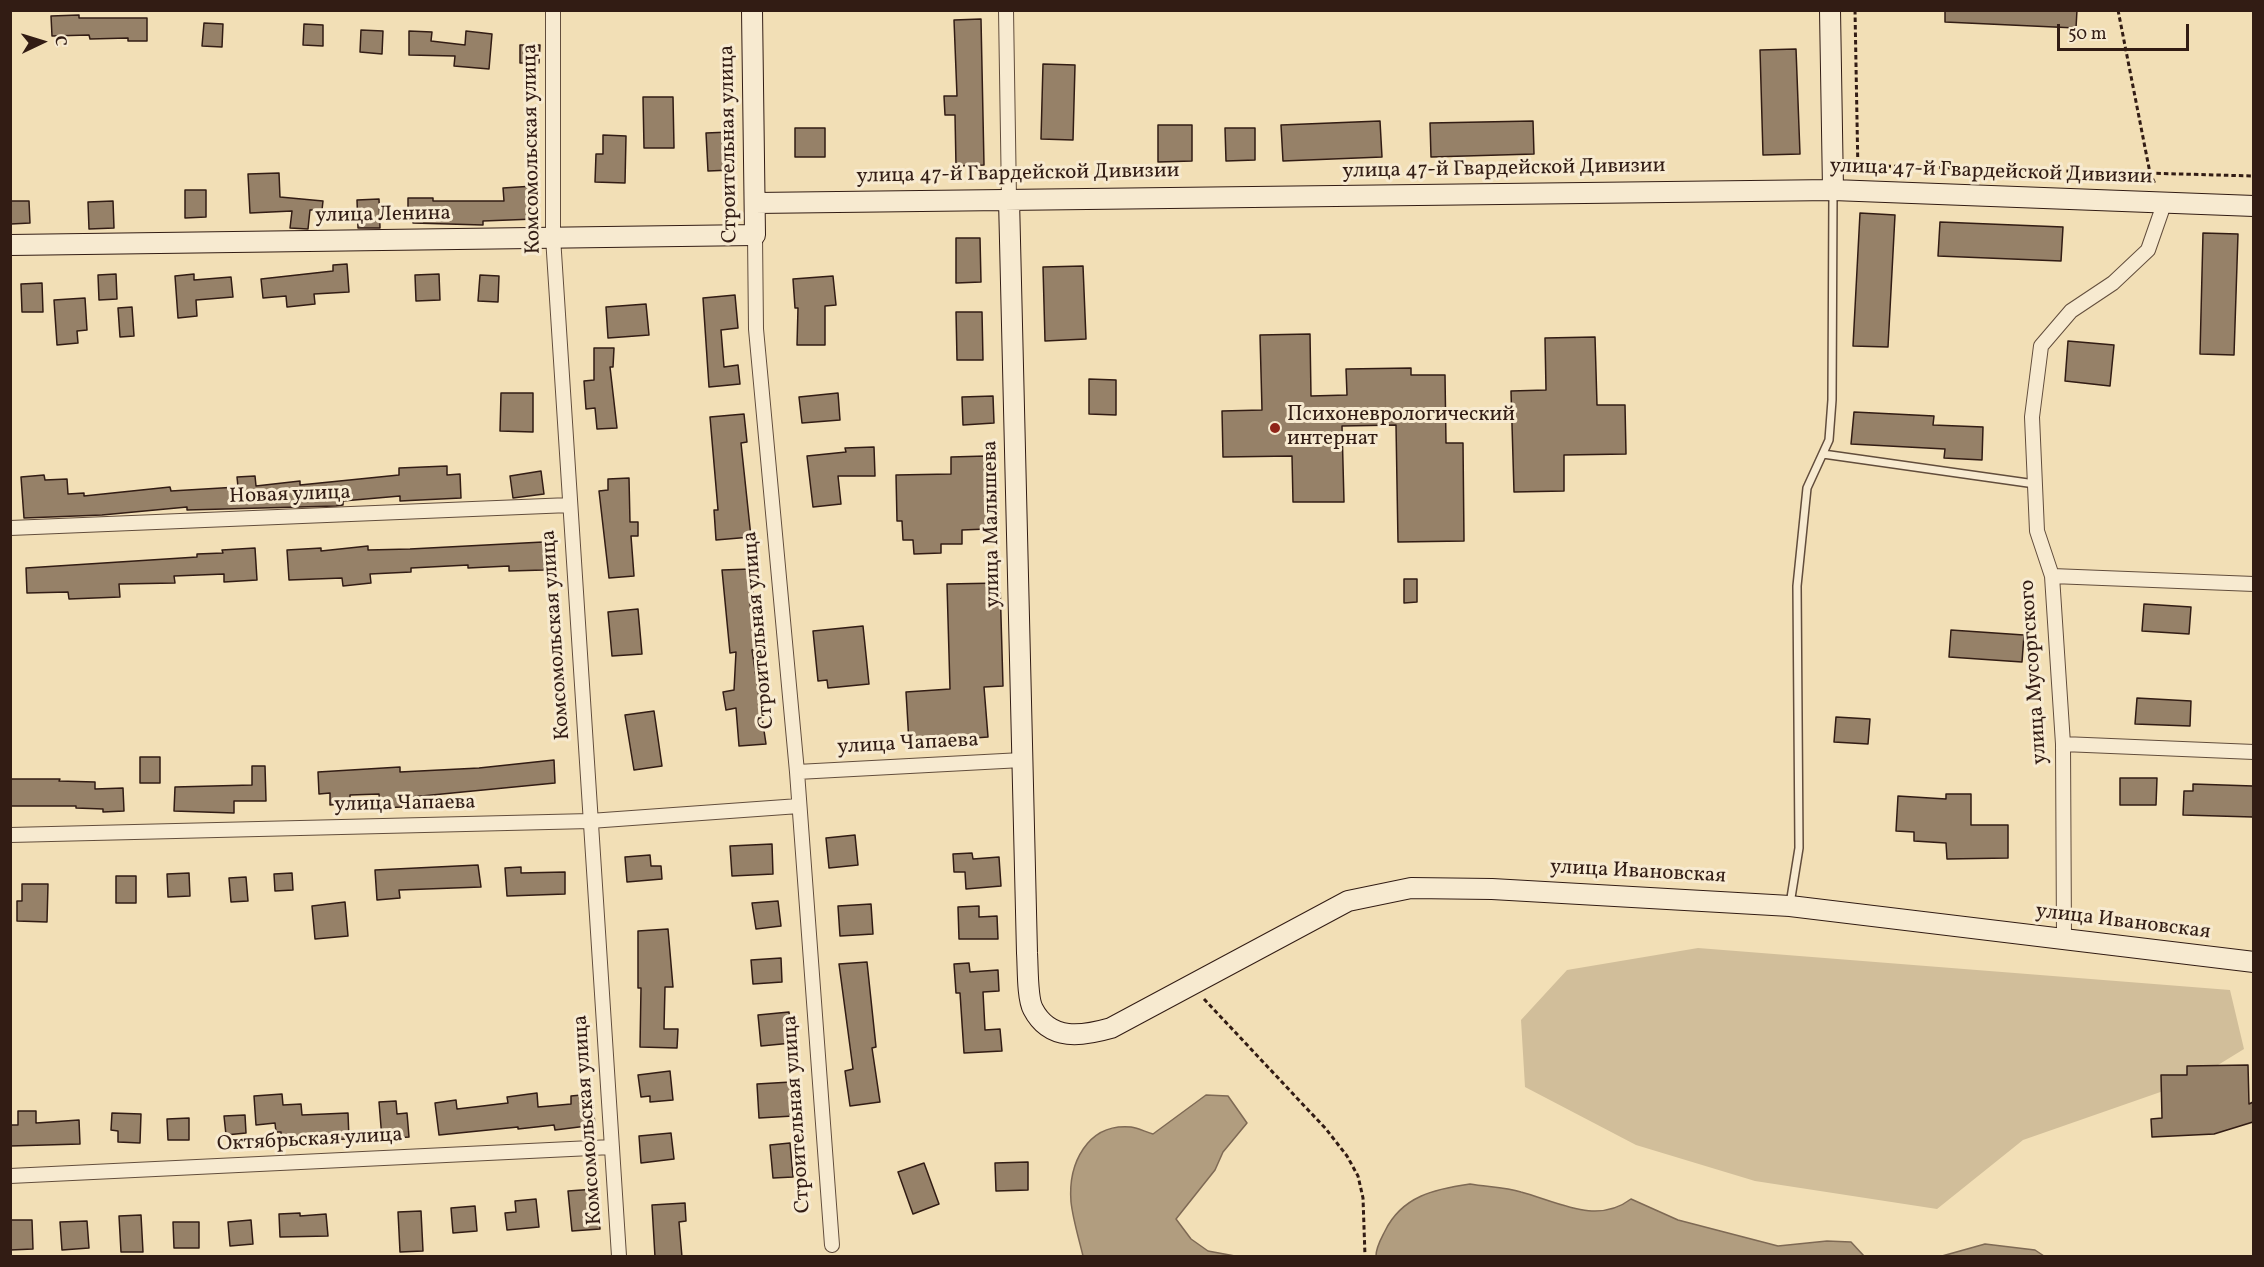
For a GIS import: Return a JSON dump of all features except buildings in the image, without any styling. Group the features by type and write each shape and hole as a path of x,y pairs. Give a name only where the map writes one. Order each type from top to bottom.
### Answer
{"street":[{"name":"Комсомольская улица","path":"553,10 553,237 619,1257"},
{"name":"Строительная улица","path":"752,10 756,329 797,772 832,1245"},
{"name":"улица Малышева","path":"1006,10 1027,953 1032,1008 1051,1030"},
{"path":"1830,10 1833,190"},
{"name":"улица 47-й Гвардейской Дивизии","path":"755,203 1833,190 2253,206"},
{"name":"улица Мусоргского","path":"2064,940 2063,744 2052,576 2037,531 2032,417 2041,346 2071,311 2113,283 2148,250 2164,204"},
{"name":"улица Ленина","path":"10,245 755,236"},
{"name":"Новая улица","path":"10,528 570,505"},
{"path":"2052,576 2253,584"},
{"path":"2063,744 2253,752"},
{"name":"улица Чапаева","path":"797,772 1023,759"},
{"name":"улица Чапаева","path":"10,836 590,821 799,806"},
{"name":"улица Ивановская","path":"1051,1030 1082,1036 1112,1028 1348,901 1411,888 1492,889 1790,906 2253,962"},
{"name":"Октябрьская улица","path":"10,1176 612,1147"}],"lane":[{"path":"1790,906 1799,848 1797,586 1807,488 1829,440 1832,400 1833,190"},
{"path":"1823,454 2035,484"}],"path":[{"path":"1855,10 1859,192"},
{"path":"2118,10 2150,173 2164,204"},
{"path":"1832,166 1858,164 2253,176"},
{"path":"1191,985 1326,1129 1347,1156 1358,1176 1363,1198 1365,1257"}],"shaded area":[{"path":"1698,948 2230,990 2244,1049 2192,1081 2023,1140 1937,1209 1755,1181 1636,1145 1525,1087 1521,1020 1567,970"},
{"path":"1206,1095 1228,1096 1247,1123 1223,1152 1215,1170 1176,1219 1191,1239 1208,1251 1235,1256 1083,1256 1072,1209 1071,1188 1077,1161 1083,1149 1103,1132 1116,1128 1131,1127 1153,1134"},
{"path":"1470,1184 1515,1190 1577,1209 1591,1211 1618,1207 1631,1199 1678,1220 1778,1246 1827,1241 1851,1242 1864,1256 1376,1256 1379,1243 1392,1219 1410,1202 1432,1192"},
{"path":"1985,1244 2035,1250 2044,1256 1942,1256"}],"place":[{"name":"Психоневрологический интернат","path":"1275,428"}]}
